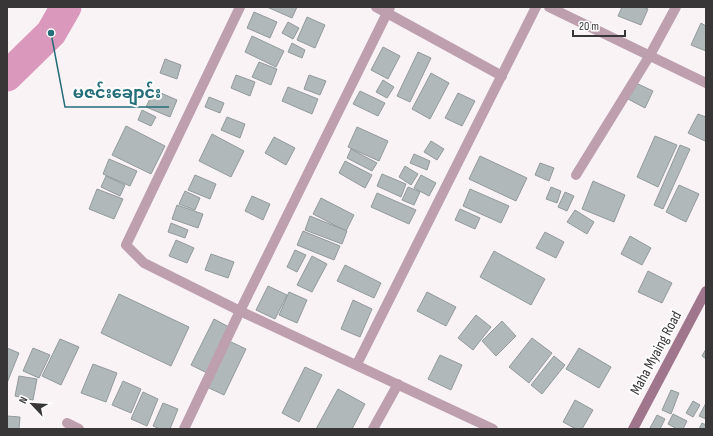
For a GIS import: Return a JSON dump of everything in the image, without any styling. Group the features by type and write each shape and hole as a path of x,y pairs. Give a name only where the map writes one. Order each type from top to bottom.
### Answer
{"street":[{"path":"240,7 126,245 144,263 240,311 357,364 493,429"},
{"path":"376,7 389,10 502,76"},
{"path":"357,364 536,7"},
{"path":"549,7 706,83"},
{"path":"576,175 650,55 676,7"},
{"path":"184,429 240,311 389,10"},
{"name":"Maha Myaing Road","path":"633,429 706,291"},
{"path":"373,429 398,384"},
{"path":"67,423 79,429"}],"building":[{"path":"267,7 297,7 292,18"},
{"path":"622,7 643,7 648,9 641,25 618,16"},
{"path":"254,12 277,22 270,38 247,28"},
{"path":"307,17 325,25 315,48 297,40"},
{"path":"288,22 299,28 293,39 282,33"},
{"path":"701,23 706,26 706,51 691,45"},
{"path":"252,36 284,51 276,67 245,52"},
{"path":"292,43 305,50 302,58 288,52"},
{"path":"383,47 400,56 388,79 371,70"},
{"path":"418,52 431,58 410,102 397,96"},
{"path":"165,59 181,65 177,79 160,73"},
{"path":"259,62 277,69 271,85 252,77"},
{"path":"431,73 449,83 430,119 412,109"},
{"path":"236,75 255,82 250,96 231,88"},
{"path":"309,75 326,81 320,95 304,89"},
{"path":"383,80 394,87 387,98 376,92"},
{"path":"636,83 653,91 645,108 628,99"},
{"path":"288,87 318,99 312,114 282,101"},
{"path":"154,90 177,100 170,117 146,107"},
{"path":"360,91 385,103 378,116 353,104"},
{"path":"458,93 475,101 462,126 445,118"},
{"path":"209,97 224,103 220,113 205,107"},
{"path":"142,110 156,117 151,126 138,120"},
{"path":"698,114 706,117 705,141 688,133"},
{"path":"227,117 245,124 240,138 221,130"},
{"path":"126,126 165,146 151,174 112,155"},
{"path":"357,127 388,141 379,161 348,147"},
{"path":"212,134 244,151 231,177 199,161"},
{"path":"655,136 677,145 658,187 637,177"},
{"path":"274,137 295,148 286,165 265,153"},
{"path":"431,141 444,149 437,160 424,152"},
{"path":"680,145 690,149 663,209 654,205"},
{"path":"351,149 377,163 372,171 347,158"},
{"path":"414,154 430,161 427,170 410,163"},
{"path":"480,156 527,178 516,201 469,179"},
{"path":"109,159 137,171 130,186 103,174"},
{"path":"345,161 372,175 365,188 339,173"},
{"path":"540,163 554,168 549,181 535,175"},
{"path":"405,166 418,174 411,185 399,177"},
{"path":"382,174 406,184 401,197 377,186"},
{"path":"195,175 216,184 210,199 188,190"},
{"path":"421,175 436,183 429,196 414,188"},
{"path":"106,176 125,185 120,196 101,187"},
{"path":"593,181 625,195 614,222 582,209"},
{"path":"679,185 699,194 686,222 666,212"},
{"path":"408,187 420,192 414,205 402,200"},
{"path":"551,187 561,191 557,203 546,199"},
{"path":"97,189 123,199 114,219 89,209"},
{"path":"470,189 509,206 501,223 463,206"},
{"path":"185,191 200,198 195,210 179,204"},
{"path":"565,192 574,196 567,211 558,207"},
{"path":"377,193 416,210 409,224 371,207"},
{"path":"252,196 270,204 263,220 245,211"},
{"path":"321,198 354,215 346,231 313,214"},
{"path":"177,205 203,214 198,228 172,219"},
{"path":"460,209 480,218 475,229 455,220"},
{"path":"575,210 594,222 587,234 567,222"},
{"path":"310,216 347,231 342,244 305,230"},
{"path":"171,223 188,230 185,238 168,232"},
{"path":"303,231 340,246 334,260 297,245"},
{"path":"545,232 564,242 556,258 536,248"},
{"path":"630,236 651,248 642,265 621,254"},
{"path":"176,240 194,248 187,263 169,256"},
{"path":"295,250 306,255 297,272 287,267"},
{"path":"494,251 545,279 531,305 480,277"},
{"path":"211,254 234,262 228,278 205,270"},
{"path":"312,256 327,264 312,292 297,285"},
{"path":"345,265 381,283 374,298 337,281"},
{"path":"648,271 672,283 662,303 638,292"},
{"path":"268,286 287,295 275,319 256,310"},
{"path":"289,292 307,300 297,323 279,315"},
{"path":"427,292 456,307 446,326 417,311"},
{"path":"119,294 189,327 171,366 101,333"},
{"path":"353,300 372,309 360,337 341,329"},
{"path":"476,315 491,327 473,350 458,338"},
{"path":"214,319 229,327 207,373 191,365"},
{"path":"502,321 516,336 496,356 482,341"},
{"path":"532,338 552,353 529,383 509,367"},
{"path":"60,339 79,347 61,385 42,376"},
{"path":"229,341 246,349 224,395 207,387"},
{"path":"7,348 19,353 7,383"},
{"path":"33,348 50,355 39,378 23,371"},
{"path":"579,348 611,367 599,388 566,369"},
{"path":"706,349 706,359 702,356"},
{"path":"440,355 462,365 451,390 428,379"},
{"path":"554,356 565,365 542,394 531,385"},
{"path":"93,364 117,373 106,402 81,393"},
{"path":"305,367 322,375 299,422 282,413"},
{"path":"19,376 37,379 33,400 15,396"},
{"path":"123,381 141,389 131,413 112,405"},
{"path":"338,389 365,404 352,429 316,429"},
{"path":"671,390 679,393 671,414 662,410"},
{"path":"143,392 158,399 147,426 131,419"},
{"path":"575,400 593,410 582,429 576,429 563,422"},
{"path":"693,401 700,405 693,417 686,413"},
{"path":"163,403 178,409 170,429 160,429 153,426"},
{"path":"706,403 706,419 699,416"},
{"path":"673,414 687,421 683,429 677,429 668,424"},
{"path":"657,415 665,419 660,429 650,428"},
{"path":"7,416 20,417 19,429 7,429"},
{"path":"702,423 706,425 706,429 699,429"}],"waterway":[{"path":"7,76 51,33 66,7"}],"place":[{"name":"မဇင်းချောင်း","path":"51,33"}]}
